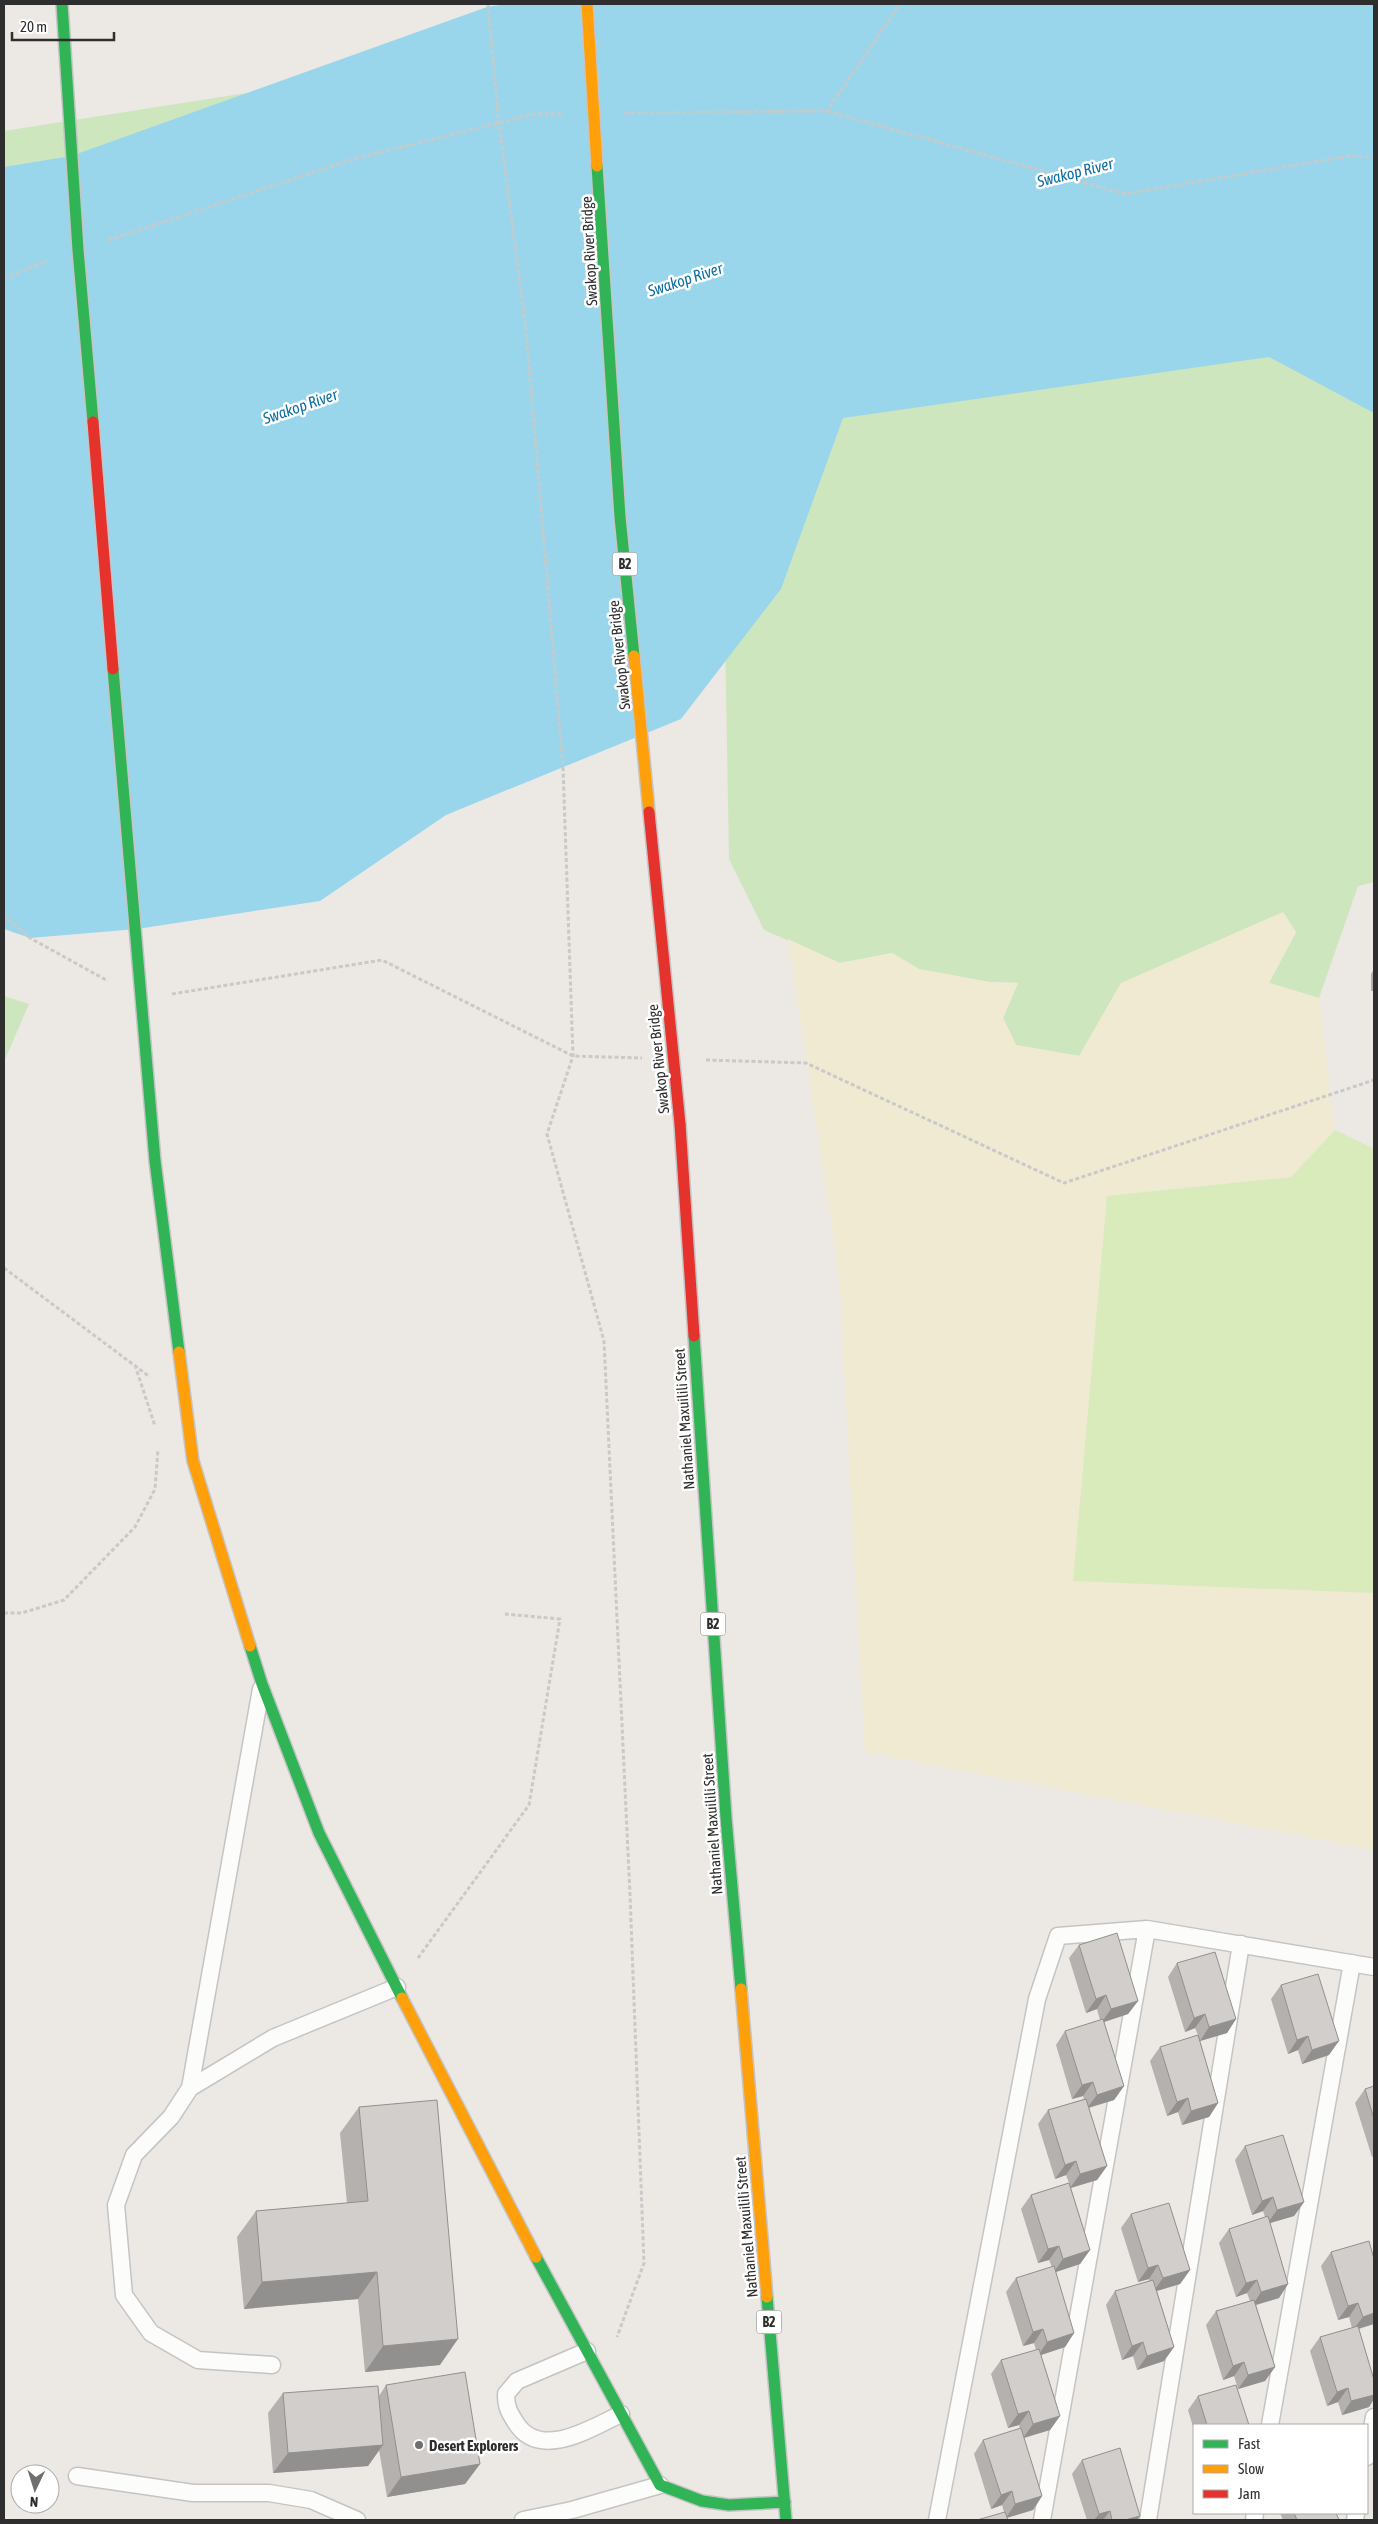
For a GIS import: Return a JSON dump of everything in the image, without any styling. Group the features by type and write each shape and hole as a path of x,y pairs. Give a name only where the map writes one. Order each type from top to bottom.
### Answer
{"main road":[{"path":"62,4 78,250 155,1160 193,1461 262,1684 319,1832 504,2197 660,2486 702,2501 720,2503 785,2502"},
{"name":"Swakop River Bridge","path":"587,4 620,517 680,1124"},
{"name":"Nathaniel Maxuilili Street","path":"680,1124 726,1818 786,2520"}],"lane":[{"path":"262,1684 190,2088 171,2117 134,2155 116,2205 124,2295 151,2332 198,2360 272,2365"},
{"path":"1042,2520 1147,1929"},
{"path":"937,2520 1037,1999 1058,1936 1147,1929 1374,1966"},
{"path":"1148,2520 1241,1944"},
{"path":"1270,2424 1352,1963"},
{"path":"190,2088 273,2038 397,1987"},
{"path":"587,2351 516,2381 506,2394 506,2408 522,2432 539,2440 572,2437 621,2414"},
{"path":"1368,2451 1374,2417"},
{"path":"77,2476 193,2493 269,2493 312,2500 357,2520"},
{"path":"523,2520 572,2510 660,2486"}],"path":[{"path":"488,4 499,122 526,330 563,767 573,1056 547,1134 604,1341 630,1895 644,2263 601,2378"},
{"path":"827,110 900,4"},
{"path":"623,113 827,110 1125,194 1349,156 1374,157"},
{"path":"4,278 78,250 350,160 535,114 564,114"},
{"path":"4,915 30,938 142,1000 382,960 573,1056 650,1059"},
{"path":"699,1060 806,1063 1064,1182 1374,1080"},
{"path":"4,1268 185,1402"},
{"path":"135,1366 156,1429"},
{"path":"4,1613 22,1614 64,1600 135,1527 155,1489 158,1447"},
{"path":"397,1987 529,1805 560,1619 505,1614"}],"green space":[{"path":"1374,4 1374,882 1358,886 1319,998 1269,983 1296,932 1122,983 1079,1056 1016,1045 1003,1018 1018,983 989,982 919,969 892,953 840,963 764,930 729,859 722,465 4,703 4,131 375,73"},
{"path":"4,996 29,1004 4,1062"},
{"path":"1335,1130 1374,1149 1374,1593 1073,1581 1107,1196 1291,1177"}],"sand":[{"path":"1283,912 1296,932 1269,983 1319,998 1335,1130 1291,1177 1107,1196 1073,1581 1374,1593 1374,1850 865,1752 839,1276 788,939 840,963 892,953 919,969 989,982 1018,983 1003,1018 1016,1045 1079,1056 1121,983"}],"water":[{"name":"Swakop River","path":"506,4 1374,4 1374,413 1269,357 843,418 781,589 681,719 446,815 320,901 137,929 30,938 4,929 4,167 71,156 487,7"}],"building":[{"path":"1117,1933 1138,2001 1111,2009 1106,1995 1096,1999 1079,1945"},
{"path":"1215,1952 1236,2019 1209,2027 1205,2014 1194,2018 1177,1963"},
{"path":"1318,1974 1339,2041 1312,2050 1308,2036 1297,2040 1281,1985"},
{"path":"1103,2019 1124,2086 1097,2095 1093,2082 1082,2085 1065,2031"},
{"path":"1198,2035 1218,2103 1191,2111 1188,2098 1177,2102 1160,2047"},
{"path":"1374,2086 1374,2119 1365,2089"},
{"path":"1086,2099 1107,2166 1080,2174 1076,2161 1065,2165 1048,2110"},
{"path":"437,2100 458,2339 383,2346 377,2272 262,2282 256,2211 368,2201 359,2107"},
{"path":"1283,2135 1304,2202 1277,2210 1273,2197 1262,2201 1245,2146"},
{"path":"1069,2183 1090,2250 1063,2259 1059,2246 1048,2249 1031,2195"},
{"path":"1169,2203 1190,2270 1163,2278 1158,2265 1148,2268 1131,2214"},
{"path":"1268,2216 1288,2284 1261,2292 1257,2280 1246,2283 1229,2229"},
{"path":"1369,2241 1374,2259 1374,2313 1363,2317 1358,2303 1348,2306 1331,2252"},
{"path":"1054,2266 1074,2333 1047,2342 1043,2329 1033,2332 1016,2278"},
{"path":"1153,2280 1174,2347 1147,2356 1143,2342 1132,2346 1115,2291"},
{"path":"1254,2300 1275,2367 1248,2375 1244,2362 1233,2366 1216,2311"},
{"path":"1358,2326 1374,2380 1374,2395 1351,2401 1348,2388 1337,2392 1320,2337"},
{"path":"1039,2349 1060,2416 1033,2424 1029,2411 1018,2414 1001,2360"},
{"name":"Desert Explorers","path":"465,2372 480,2464 401,2477 386,2385"},
{"path":"1236,2385 1249,2424 1207,2424 1198,2396"},
{"path":"378,2386 383,2445 288,2453 283,2393"},
{"path":"1021,2428 1042,2496 1015,2504 1012,2491 1001,2495 983,2440"},
{"path":"1120,2448 1140,2516 1125,2520 1112,2520 1110,2511 1099,2514 1082,2460"},
{"path":"1005,2512 1008,2520 977,2520"},
{"path":"1294,2514 1336,2514 1339,2520 1297,2520"}],"traffic: fast":[{"path":"62,4 78,250 93,422"},
{"path":"597,166 620,517 634,656"},
{"path":"113,669 155,1161 179,1352"},
{"path":"694,1336 726,1818 741,1989"},
{"path":"250,1646 262,1684 319,1833 402,1998"},
{"path":"536,2257 660,2485 702,2501 729,2505 785,2502"},
{"path":"767,2297 786,2520"}],"traffic: slow":[{"path":"587,4 597,166"},
{"path":"634,656 649,812"},
{"path":"179,1352 193,1461 250,1646"},
{"path":"741,1989 767,2297"},
{"path":"402,1998 536,2257"}],"traffic: jam":[{"path":"93,422 113,669"},
{"path":"649,812 680,1124"},
{"path":"680,1124 694,1336"}],"place":[{"name":"Desert Explorers","path":"419,2445"}]}
